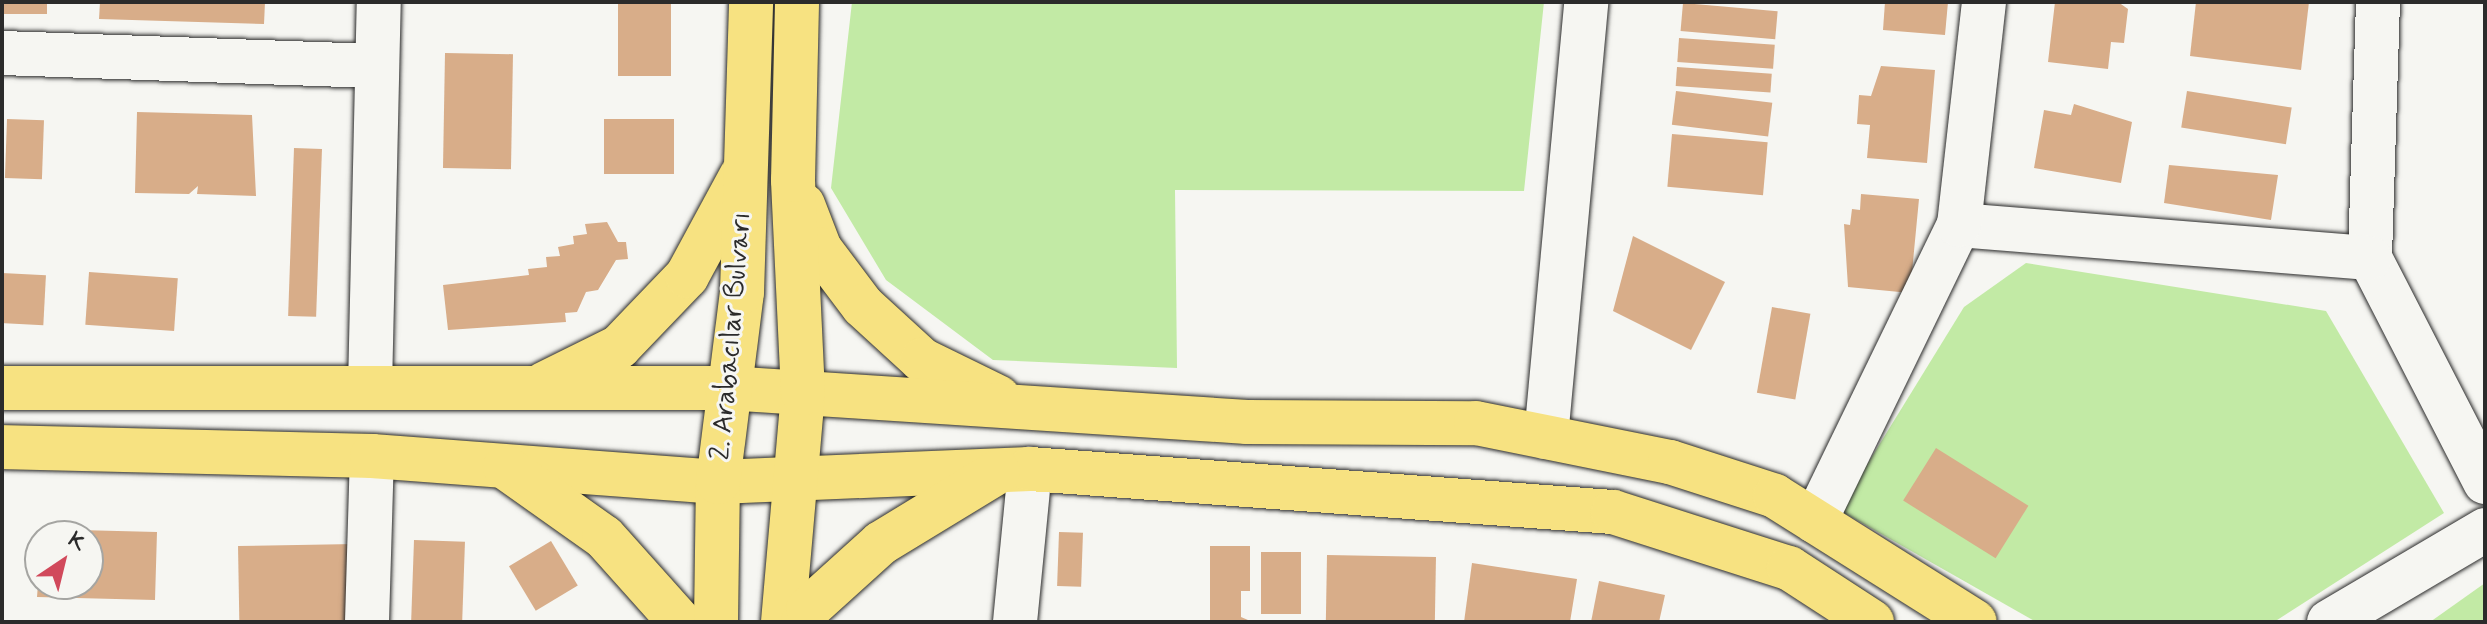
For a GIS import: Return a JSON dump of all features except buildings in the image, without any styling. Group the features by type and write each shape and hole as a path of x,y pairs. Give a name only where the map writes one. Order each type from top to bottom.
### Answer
{"main road":[{"name":"2. Arabacılar Bulvarı","path":"716,622 718,482 727,388 742,292 751,2"},
{"name":"2. Arabacılar Bulvarı","path":"783,622 798,480 803,393 793,180 797,2"},
{"path":"537,388 619,347 687,276 746,167"},
{"path":"793,180 820,249 863,306 922,360 1019,407"},
{"path":"2,388 727,388 1247,422 1476,423 1670,462 1775,496 1975,622"},
{"path":"2,447 372,456 718,482 1016,470 1613,512 1789,568 1872,622"},
{"path":"505,467 604,537 680,622"},
{"path":"803,622 808,609 881,543 1016,470"}],"street":[{"path":"370,388 379,2"},
{"path":"1546,437 1586,2"},
{"path":"1815,521 1959,225 1984,2"},
{"path":"2378,2 2370,258 2485,482"},
{"path":"2,53 377,66"},
{"path":"1959,225 2370,258"},
{"path":"367,622 372,456"},
{"path":"1015,622 1016,470"},
{"path":"2329,622 2485,530"}],"green space":[{"path":"852,2 1544,2 1524,191 1175,190 1177,368 993,360 886,280 831,188"},
{"path":"2026,263 2326,311 2444,513 2274,622 2036,622 1839,510 1964,307"},
{"path":"2485,583 2485,622 2430,622"}]}
